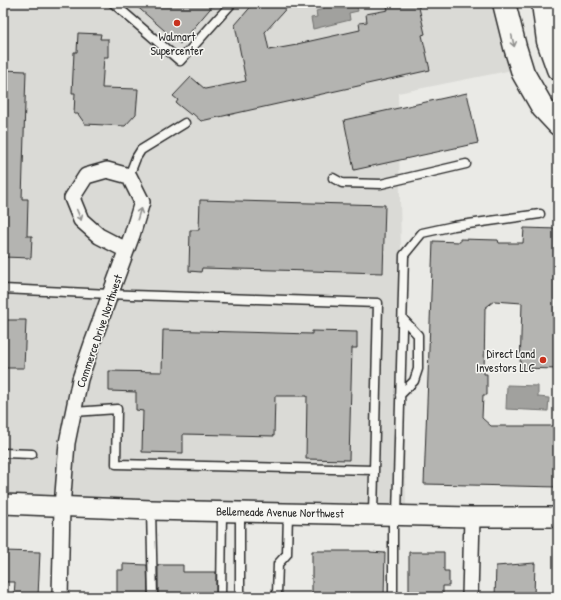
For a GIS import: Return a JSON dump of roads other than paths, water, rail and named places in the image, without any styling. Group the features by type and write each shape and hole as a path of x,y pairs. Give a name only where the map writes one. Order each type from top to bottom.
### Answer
{"highway":[{"path":"504,3 523,73 543,108 558,124"},
{"path":"543,3 548,41 558,69"}],"street":[{"path":"126,250 99,236 81,220 72,198 86,176 107,170 129,176"},
{"name":"Commerce Drive Northwest","path":"60,597 62,507 67,443 80,379 132,235 142,202 129,176"},
{"name":"Bellemeade Avenue Northwest","path":"3,504 151,510 472,517 558,517"},
{"path":"470,597 472,517"}],"lane":[{"path":"113,3 180,61 232,3"},
{"path":"129,176 141,150 186,123"},
{"path":"333,178 342,183 381,184 466,164"},
{"path":"393,597 404,255 422,233 454,226 540,214"},
{"path":"3,289 378,303 373,514"},
{"path":"400,395 414,381 418,369 418,336 403,319"},
{"path":"74,412 116,409 116,464 374,470"},
{"path":"3,453 32,454"},
{"path":"151,510 153,597"},
{"path":"231,511 240,592"},
{"path":"221,597 231,511"},
{"path":"277,594 278,564 287,554 288,513"}],"place":[{"name":"Walmart Supercenter","path":"177,23"},
{"name":"Direct Land Investors LLC","path":"543,360"}]}
